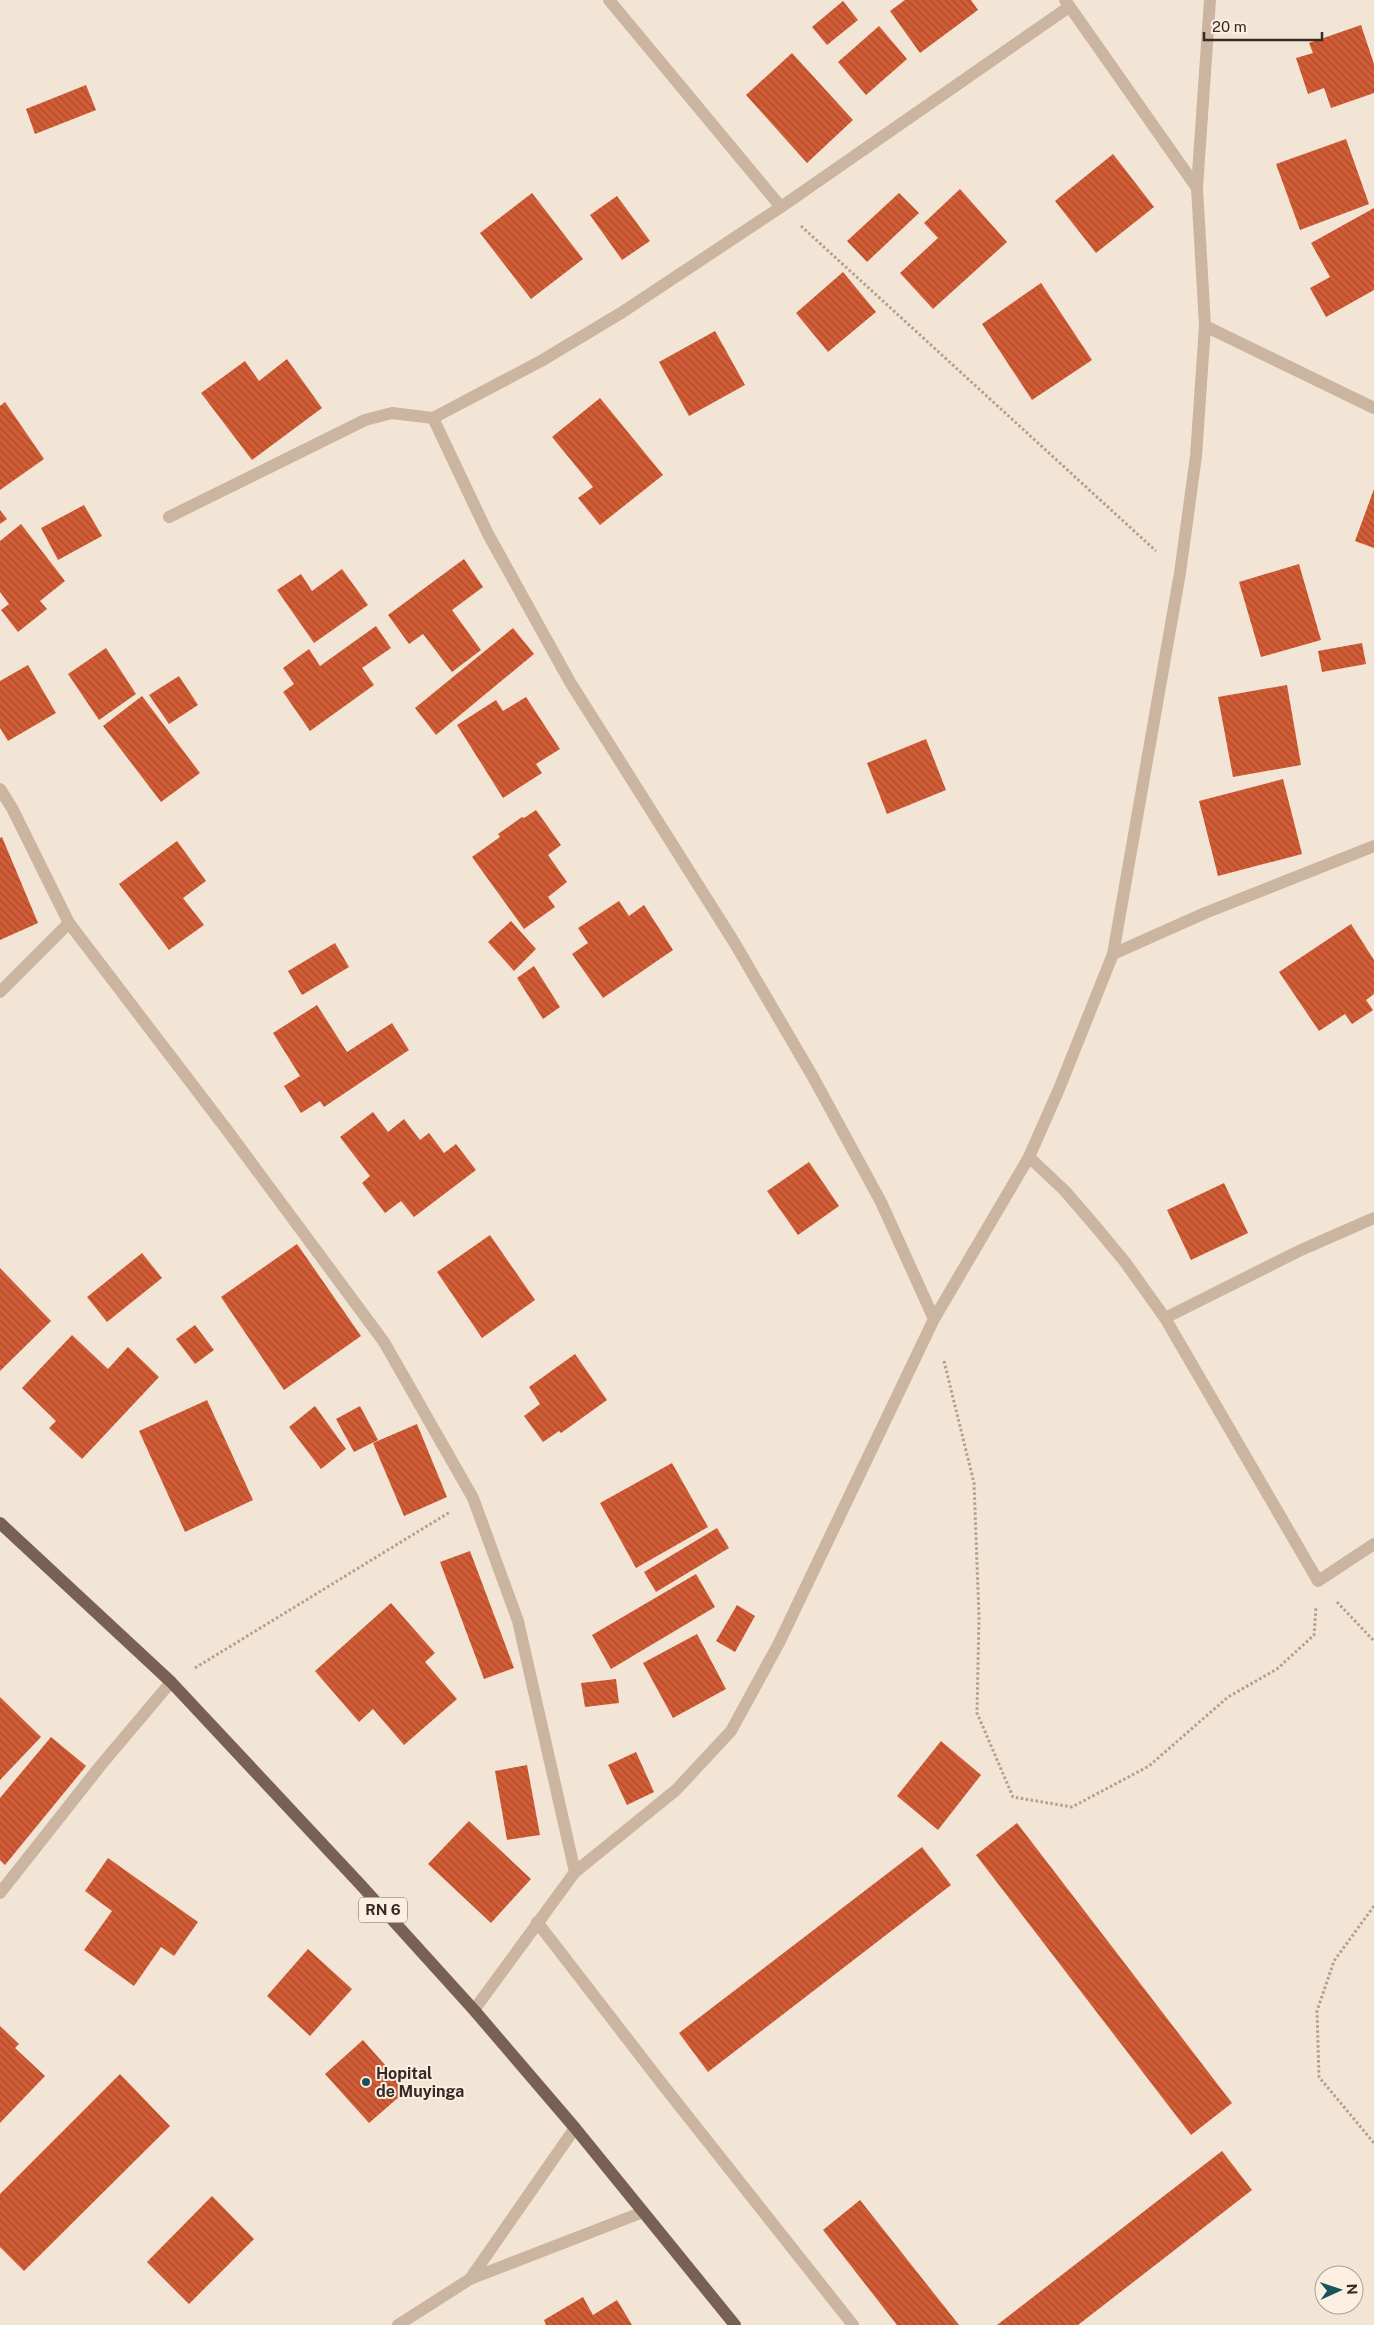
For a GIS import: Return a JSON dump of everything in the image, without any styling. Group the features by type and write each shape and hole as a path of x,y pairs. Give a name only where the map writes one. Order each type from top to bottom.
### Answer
{"main road":[{"name":"RN 6","path":"0,1523 171,1682 359,1883 474,2010 575,2128 735,2325"}],"street":[{"path":"609,0 781,207"},
{"path":"474,2010 575,1872 676,1790 731,1731 780,1643 934,1319 1028,1157 1059,1089 1113,954 1180,573 1196,456 1205,326 1197,188 1210,0"},
{"path":"169,517 365,420 392,413 433,418 541,361 621,313 781,207 1067,3 1197,188"},
{"path":"1205,326 1374,408"},
{"path":"433,418 488,534 570,682 734,942 813,1077 881,1202 934,1319"},
{"path":"0,789 12,808 69,923 227,1130 384,1342 473,1498 518,1621 575,1872"},
{"path":"1113,954 1205,913 1374,846"},
{"path":"0,992 69,923"},
{"path":"1028,1157 1065,1191 1096,1227 1125,1262 1164,1318 1318,1581 1374,1544"},
{"path":"1164,1318 1301,1250 1374,1218"},
{"path":"0,1894 101,1765 171,1682"},
{"path":"537,1922 853,2325"},
{"path":"470,2279 575,2128"},
{"path":"398,2325 470,2279 643,2212"}],"path":[{"path":"781,207 1180,573"},
{"path":"934,1319 974,1482 980,1617 977,1713 1013,1797 1072,1807 1148,1766 1228,1697 1277,1669 1314,1635 1318,1581"},
{"path":"171,1682 473,1498"},
{"path":"1318,1581 1374,1641"},
{"path":"1374,1906 1334,1961 1317,2011 1319,2077 1374,2143"}],"building":[{"path":"905,0 971,0 978,10 920,53 890,11"},
{"path":"843,1 858,20 827,45 812,27"},
{"path":"1361,25 1374,64 1374,93 1331,108 1324,88 1308,94 1296,58 1313,53 1309,43"},
{"path":"879,26 907,59 866,95 838,62"},
{"path":"792,53 853,120 807,163 746,95"},
{"path":"86,85 96,110 35,134 26,109"},
{"path":"1346,139 1369,204 1300,230 1276,164"},
{"path":"1113,154 1154,207 1096,253 1055,201"},
{"path":"960,189 1007,242 933,309 900,273 938,238 924,223"},
{"path":"532,193 583,259 531,299 480,233"},
{"path":"899,193 919,213 867,262 847,241"},
{"path":"617,196 650,241 622,260 590,215"},
{"path":"1374,208 1374,290 1326,317 1310,288 1330,277 1311,243"},
{"path":"843,272 876,312 828,352 796,313"},
{"path":"1041,283 1092,360 1032,400 982,324"},
{"path":"715,331 745,385 689,416 659,362"},
{"path":"287,359 322,408 252,460 201,393 245,361 259,381"},
{"path":"600,398 663,475 600,525 578,498 593,487 552,437"},
{"path":"5,402 44,459 0,490 0,406"},
{"path":"1374,489 1374,548 1355,541"},
{"path":"84,505 102,536 58,560 41,528"},
{"path":"0,510 7,519 0,524"},
{"path":"21,524 65,581 40,601 47,609 18,632 1,610 9,604 0,592 0,541"},
{"path":"464,559 483,587 452,610 481,650 452,672 423,634 409,644 388,615"},
{"path":"1299,564 1321,640 1261,657 1239,582"},
{"path":"342,569 368,605 314,643 277,590 301,574 312,591"},
{"path":"376,626 391,648 362,668 374,685 310,731 283,692 294,684 283,668 309,649 320,666"},
{"path":"513,628 534,654 436,735 415,708"},
{"path":"1362,643 1366,664 1322,672 1318,651"},
{"path":"106,648 136,694 99,720 68,674"},
{"path":"28,665 56,713 8,741 0,728 0,681"},
{"path":"179,676 198,705 169,724 149,695"},
{"path":"1287,685 1301,765 1233,777 1218,697"},
{"path":"142,696 200,773 161,802 103,726"},
{"path":"526,697 560,749 536,764 542,773 503,798 457,725 496,700 503,711"},
{"path":"926,739 946,790 887,814 867,763"},
{"path":"1283,779 1302,854 1218,876 1199,801"},
{"path":"536,810 561,845 548,855 567,882 548,897 555,907 524,929 472,857 500,837 498,834 522,817 524,818"},
{"path":"2,837 38,923 0,940 0,838"},
{"path":"177,841 206,881 183,898 204,925 169,950 119,884"},
{"path":"619,901 629,916 644,905 673,950 603,998 572,954 588,943 578,928"},
{"path":"511,921 536,949 514,971 488,942"},
{"path":"1351,924 1374,960 1374,994 1366,1000 1373,1010 1352,1024 1345,1014 1319,1031 1279,972"},
{"path":"335,943 349,967 302,995 288,971"},
{"path":"534,966 560,1007 543,1019 517,978"},
{"path":"317,1005 347,1052 392,1023 409,1050 324,1107 320,1101 301,1113 284,1086 300,1076 273,1033"},
{"path":"373,1112 388,1132 404,1119 420,1140 429,1133 444,1153 456,1144 476,1170 414,1217 401,1201 385,1213 362,1183 370,1176 340,1137"},
{"path":"809,1162 839,1206 798,1235 767,1191"},
{"path":"1224,1183 1248,1233 1191,1260 1167,1210"},
{"path":"490,1235 535,1300 482,1338 437,1272"},
{"path":"297,1244 361,1336 284,1390 221,1297"},
{"path":"142,1253 162,1278 107,1322 87,1297"},
{"path":"0,1268 51,1321 0,1371"},
{"path":"195,1325 214,1350 195,1364 176,1339"},
{"path":"72,1335 108,1369 128,1347 159,1377 82,1459 49,1428 56,1421 22,1388"},
{"path":"575,1354 607,1400 561,1433 559,1431 543,1442 524,1416 540,1404 529,1387"},
{"path":"207,1400 253,1500 185,1532 139,1431"},
{"path":"315,1406 346,1449 321,1469 289,1427"},
{"path":"360,1406 378,1440 354,1452 336,1419"},
{"path":"417,1424 447,1497 404,1516 373,1443"},
{"path":"672,1463 708,1527 636,1568 600,1503"},
{"path":"717,1528 729,1548 656,1592 644,1572"},
{"path":"470,1551 514,1668 484,1679 440,1562"},
{"path":"696,1574 715,1607 611,1669 592,1635"},
{"path":"391,1603 435,1653 425,1662 457,1699 404,1745 373,1709 359,1722 315,1671"},
{"path":"737,1605 755,1616 735,1652 716,1641"},
{"path":"697,1634 726,1689 673,1718 643,1663"},
{"path":"616,1679 619,1703 585,1707 581,1683"},
{"path":"0,1697 41,1737 0,1780"},
{"path":"51,1737 86,1766 5,1865 0,1860 0,1798"},
{"path":"941,1741 981,1775 938,1830 897,1796"},
{"path":"636,1752 654,1792 627,1805 608,1765"},
{"path":"527,1765 540,1835 507,1840 495,1771"},
{"path":"469,1821 531,1879 491,1923 428,1864"},
{"path":"1017,1823 1232,2103 1191,2135 976,1855"},
{"path":"922,1847 951,1885 708,2072 679,2033"},
{"path":"108,1858 198,1922 174,1956 161,1947 134,1986 84,1950 112,1911 85,1891"},
{"path":"308,1949 352,1989 310,2036 267,1996"},
{"path":"0,2026 19,2044 15,2048 45,2076 0,2123"},
{"name":"Hopital de Muyinga","path":"363,2040 407,2090 369,2123 325,2074"},
{"path":"120,2074 170,2126 24,2271 0,2247 0,2194"},
{"path":"1222,2151 1252,2190 1078,2325 997,2325"},
{"path":"212,2196 254,2239 189,2304 147,2262"},
{"path":"860,2200 959,2325 897,2325 823,2230"},
{"path":"583,2297 593,2315 617,2300 632,2325 546,2325 544,2320"}],"place":[{"name":"Hopital de Muyinga","path":"366,2082"}]}
